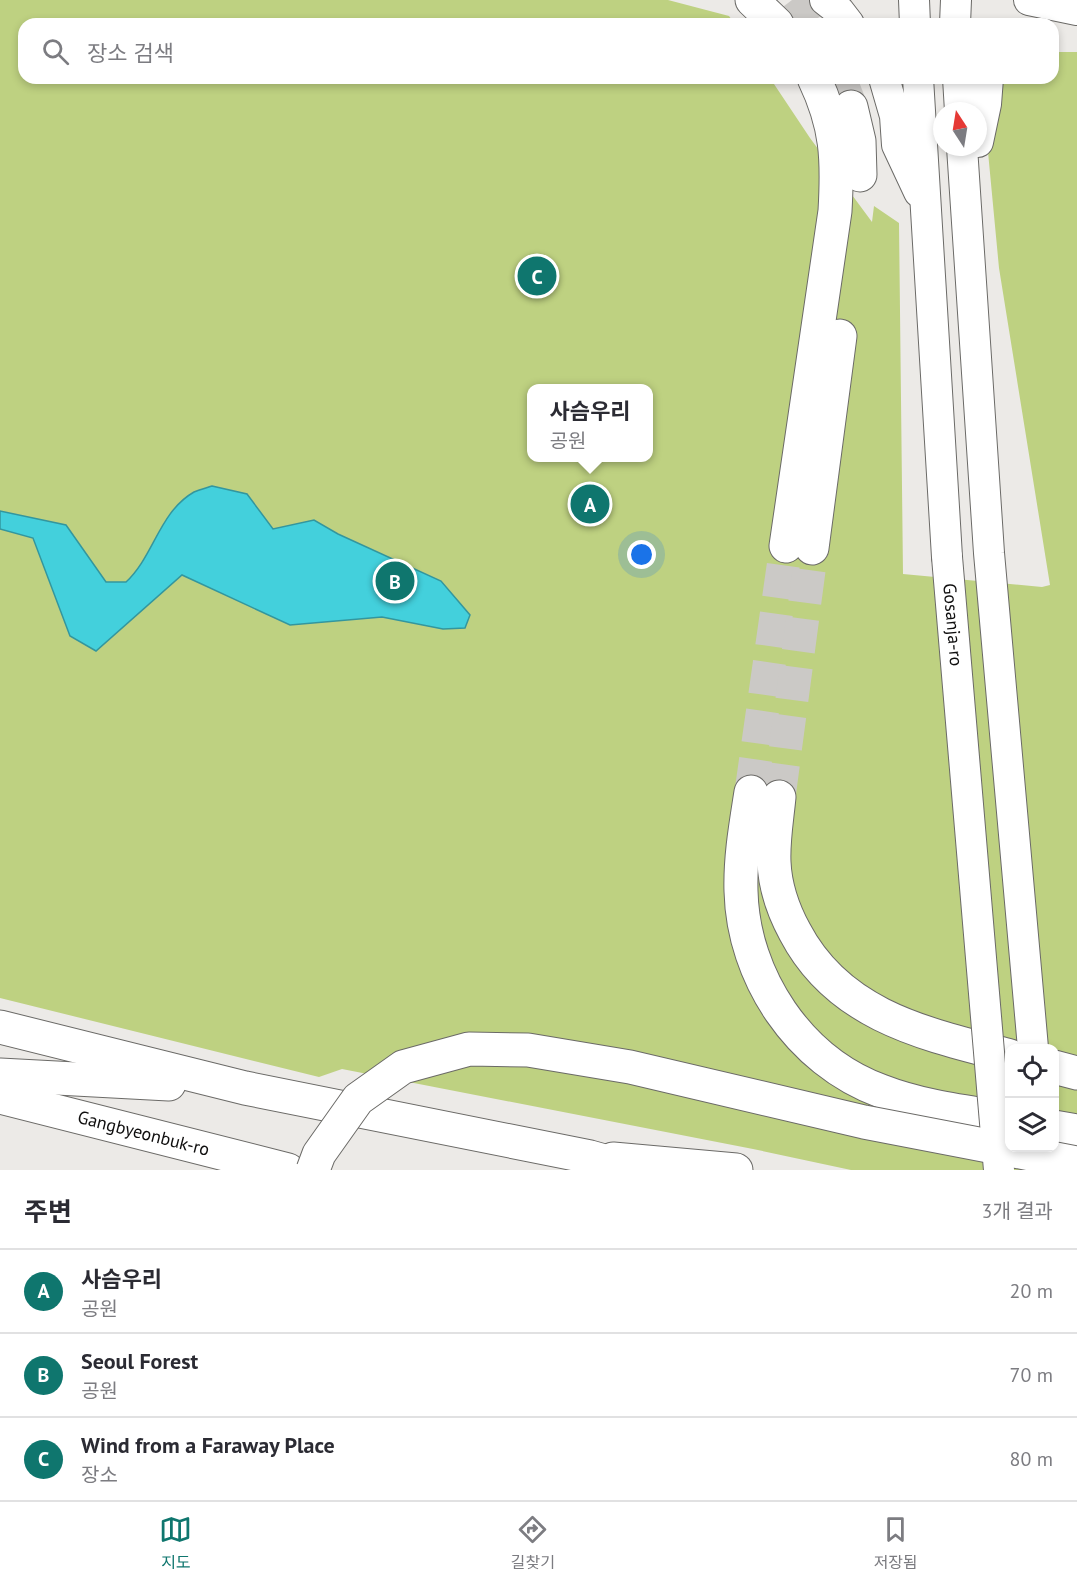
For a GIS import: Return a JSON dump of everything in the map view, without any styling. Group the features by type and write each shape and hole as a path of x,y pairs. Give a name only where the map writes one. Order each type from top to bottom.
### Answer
{"highway":[{"path":"752,0 771,18"},
{"path":"817,84 826,104 836,143 838,166 799,547 858,207 859,141 851,107"},
{"path":"1005,1055 944,1039 882,1015 834,986 816,965 787,917 778,890 765,794 741,867 744,919 756,965 779,1011 795,1031 833,1065 855,1080 914,1102 1005,1118"},
{"path":"0,1027 245,1088 590,1157 636,1170"},
{"path":"313,1170 320,1154 358,1099 403,1067 469,1049 528,1050 630,1067 864,1122 1077,1163"},
{"path":"1059,1068 1077,1073"},
{"path":"0,1074 245,1088"},
{"name":"Gangbyeonbuk-ro","path":"0,1097 288,1170"},
{"path":"1059,1128 1077,1131"},
{"path":"590,1157 691,1164 736,1170"}],"main road":[{"path":"825,0 844,18"},
{"path":"914,0 915,18"},
{"path":"955,18 956,0"},
{"path":"1029,0 1077,10"},
{"path":"1059,25 1077,24"},
{"path":"886,84 895,116 897,145 926,207"},
{"name":"Gosanja-ro","path":"918,84 947,557 999,1170"},
{"path":"958,84 959,102"},
{"path":"986,84 986,102"},
{"path":"963,156 990,553 1033,1044"},
{"path":"966,203 975,156"},
{"path":"1041,1152 1043,1170"}],"green space":[{"path":"0,0 668,0 729,16 730,18 18,18 18,84 774,84 810,138 872,222 874,206 899,223 903,574 1042,587 1050,585 999,268 987,141 987,102 983,102 982,84 1059,84 1059,52 1077,52 1077,1170 851,1170 342,1069 319,1077 0,998"}],"water":[{"path":"212,486 247,494 273,529 314,520 338,534 441,581 470,615 465,628 443,629 382,617 290,625 182,575 96,651 70,636 33,538 0,529 0,511 66,525 106,582 126,582 144,560 164,522 173,511 194,492"}],"tunnel":[{"path":"792,0 806,18"},
{"path":"842,84 851,107"},
{"path":"751,792 786,546"},
{"path":"779,797 812,548"}],"place":[{"name":"Wind from a Faraway Place","path":"537,276"},
{"name":"사슴우리","path":"590,504"},
{"name":"Seoul Forest","path":"395,581"}]}
